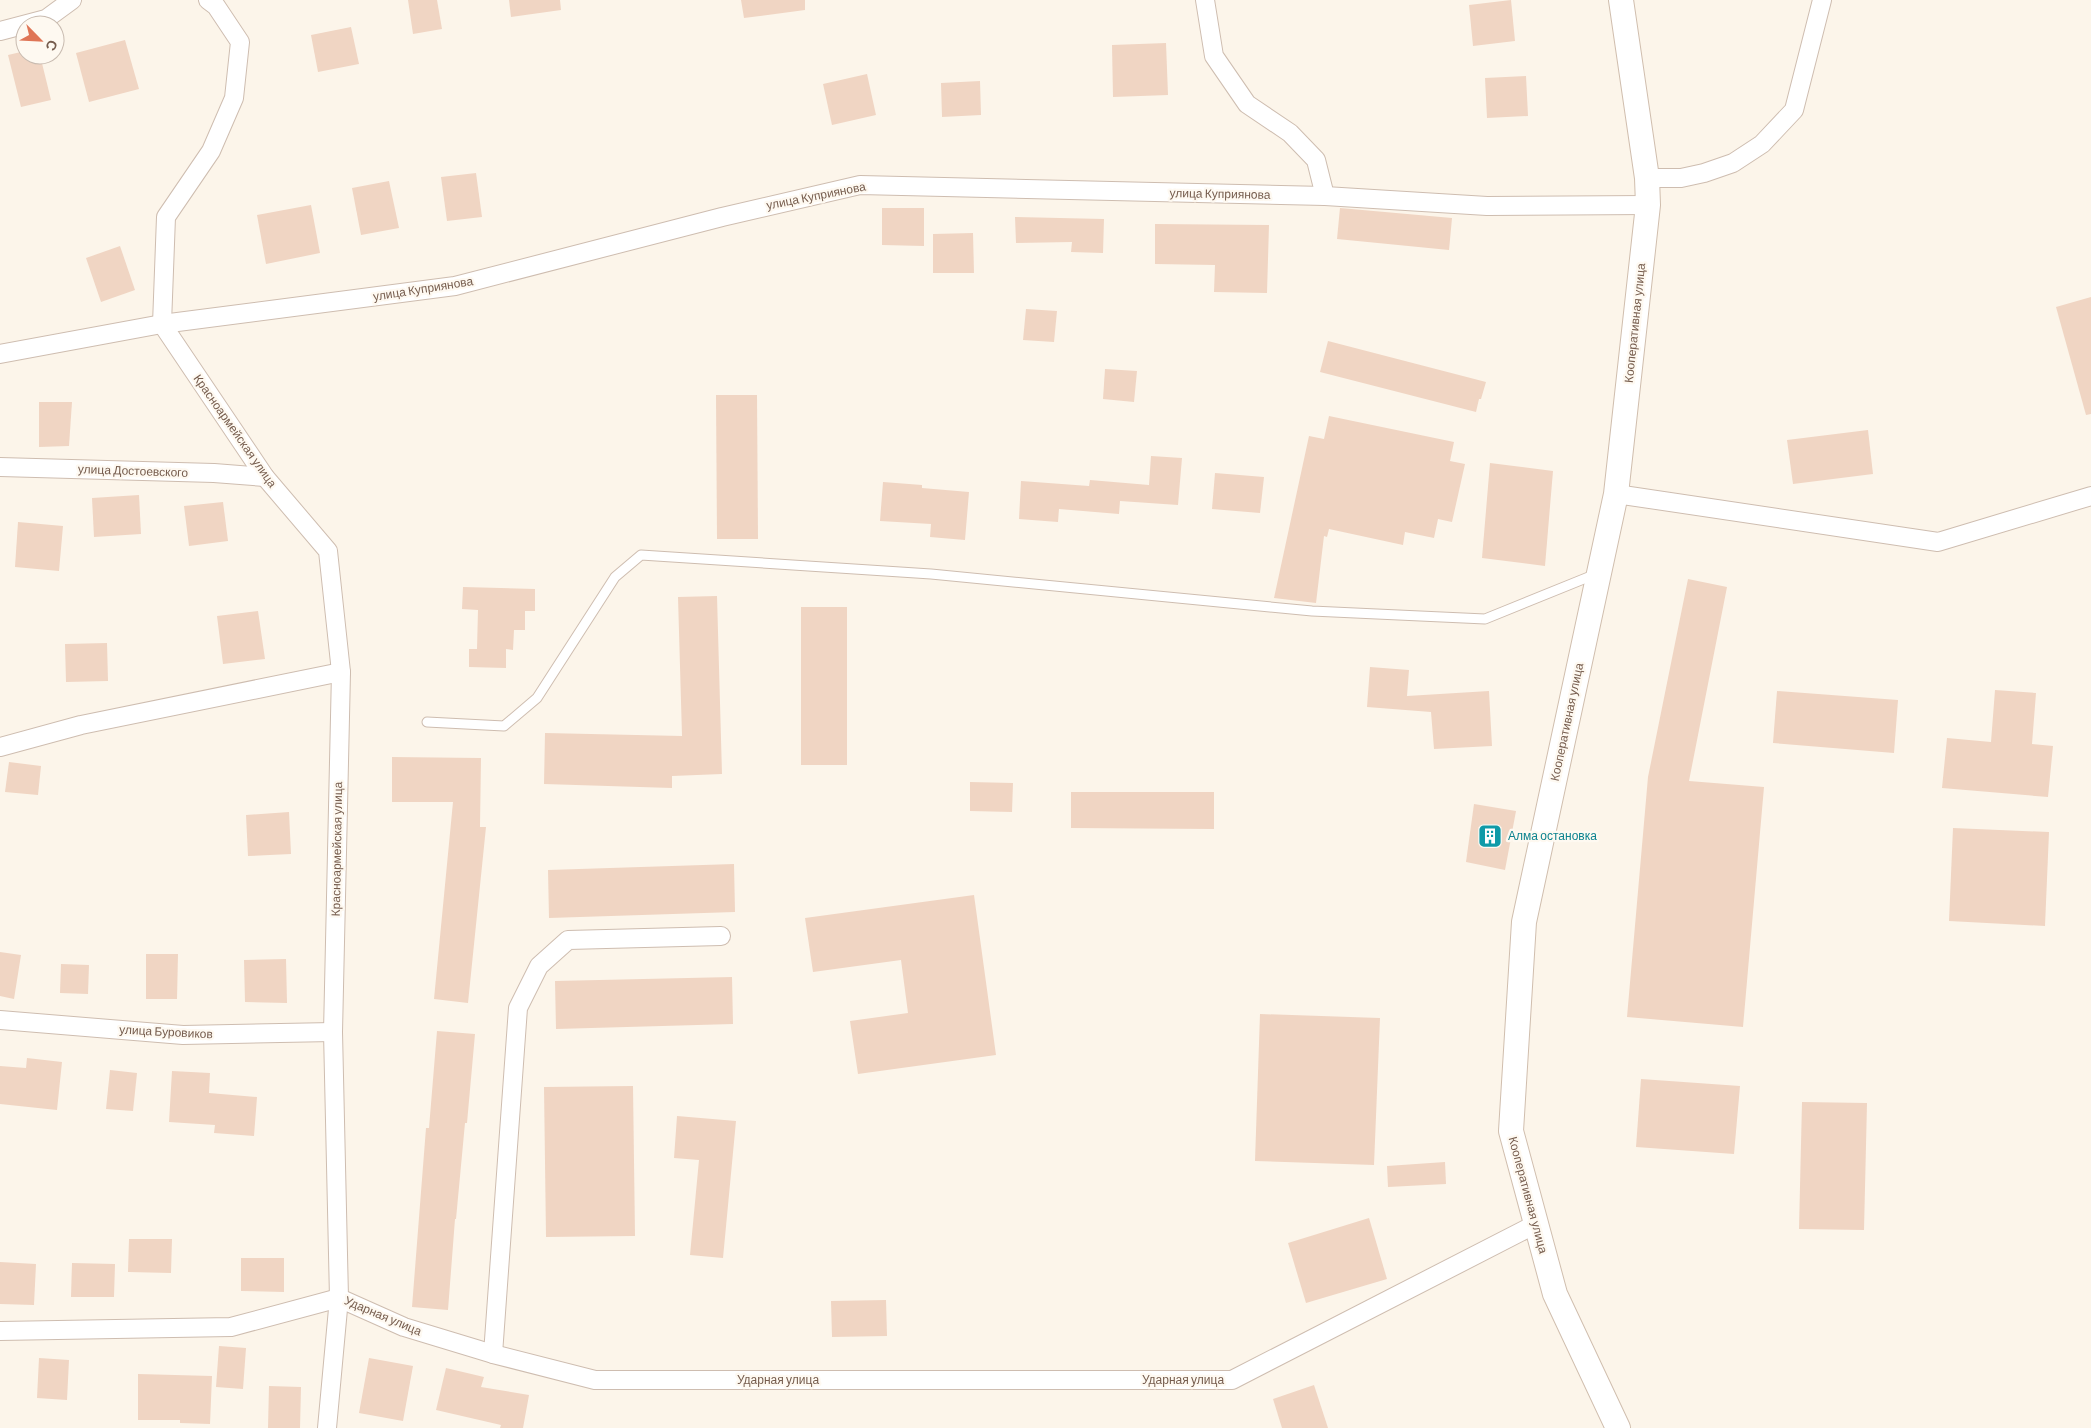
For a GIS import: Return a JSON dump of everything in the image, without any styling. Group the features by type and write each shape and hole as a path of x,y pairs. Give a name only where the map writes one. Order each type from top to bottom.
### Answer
{"main road":[{"name":"Кооперативная улица","path":"1618,1428 1555,1294 1511,1131 1524,922 1616,494 1648,204 1647,178 1621,0"}],"street":[{"path":"0,31 46,19 72,0"},
{"path":"162,324 166,217 211,150 234,98 240,42 216,6 208,0"},
{"path":"1205,0 1214,56 1247,104 1290,133 1316,160 1325,196"},
{"path":"1647,178 1681,178 1704,173 1733,163 1762,144 1794,110 1822,0"},
{"name":"улица Куприянова","path":"0,354 162,324 455,286 722,216 860,185 1325,196 1487,206 1648,204"},
{"name":"Красноармейская улица","path":"162,324 265,477 328,551 341,672 332,1032 339,1298 327,1428"},
{"name":"улица Достоевского","path":"0,467 214,473 265,477"},
{"path":"1616,494 1938,542 2091,496"},
{"path":"0,747 81,725 341,672"},
{"path":"493,1354 518,1008 539,966 568,940 721,936"},
{"name":"улица Буровиков","path":"0,1020 183,1035 332,1032"},
{"name":"Ударная улица","path":"0,1332 231,1327 339,1298 404,1327 493,1354 595,1380 1232,1380 1536,1224"}],"lane":[{"path":"427,722 504,726 537,698 615,577 642,555 930,574 1312,611 1485,619 1599,572"}],"building":[{"path":"408,0 437,0 442,29 413,34"},
{"path":"509,0 560,0 561,10 511,17"},
{"path":"741,0 805,0 805,10 744,18"},
{"path":"1511,0 1515,41 1473,46 1469,5"},
{"path":"351,27 359,64 318,72 311,35"},
{"path":"125,40 139,89 89,102 76,53"},
{"path":"1166,43 1168,95 1113,97 1112,45"},
{"path":"15,53 15,65 42,65 51,100 21,107 8,55"},
{"path":"867,74 876,115 832,125 823,84"},
{"path":"1526,76 1528,116 1487,118 1485,78"},
{"path":"980,81 981,115 942,117 941,83"},
{"path":"476,173 482,217 447,221 441,177"},
{"path":"389,181 399,228 361,235 352,188"},
{"path":"311,205 320,253 266,264 257,215"},
{"path":"882,208 924,208 924,246 882,245"},
{"path":"1340,208 1452,218 1449,250 1337,239"},
{"path":"1015,217 1104,219 1103,253 1071,252 1072,242 1016,243"},
{"path":"1155,224 1269,225 1267,293 1214,292 1215,265 1155,264"},
{"path":"973,233 974,273 933,273 933,234"},
{"path":"120,246 135,290 101,302 86,258"},
{"path":"2091,297 2091,414 2086,415 2056,307"},
{"path":"1026,309 1057,311 1054,342 1023,340"},
{"path":"1328,341 1486,382 1476,412 1320,372"},
{"path":"1105,369 1137,371 1134,402 1103,399"},
{"path":"716,395 757,395 758,539 717,539"},
{"path":"39,402 72,402 69,446 39,447"},
{"path":"1329,416 1454,442 1450,461 1465,464 1452,522 1438,519 1434,538 1405,532 1403,545 1329,529 1327,537 1324,536 1316,603 1274,598 1309,436 1324,439"},
{"path":"1868,430 1873,474 1793,484 1787,440"},
{"path":"1151,456 1182,458 1178,505 1120,501 1119,514 1059,509 1058,522 1019,519 1021,481 1089,486 1090,480 1149,485"},
{"path":"1490,463 1553,471 1545,566 1482,558"},
{"path":"1215,473 1264,477 1260,513 1212,509"},
{"path":"883,482 922,485 922,488 969,492 965,540 930,537 931,524 880,521"},
{"path":"139,495 141,534 94,537 92,498"},
{"path":"223,502 228,541 189,546 184,506"},
{"path":"18,522 63,526 59,571 15,567"},
{"path":"1688,579 1727,587 1689,781 1764,787 1743,1027 1627,1017 1648,777"},
{"path":"463,587 535,589 535,611 525,611 525,630 514,630 513,650 506,649 506,668 469,667 469,649 477,649 478,610 462,609"},
{"path":"717,596 722,774 672,776 672,788 544,784 545,733 682,736 678,597"},
{"path":"801,607 847,607 847,765 801,765"},
{"path":"258,611 265,659 223,664 217,616"},
{"path":"107,643 108,681 66,682 65,644"},
{"path":"1370,667 1409,670 1407,696 1489,691 1492,746 1434,749 1431,712 1367,707"},
{"path":"1995,690 2036,693 2032,744 2053,746 2048,797 1942,788 1947,738 1991,742"},
{"path":"1777,691 1898,700 1894,753 1773,743"},
{"path":"392,757 481,758 480,827 486,827 468,1003 434,999 453,802 392,802"},
{"path":"9,762 41,766 38,795 5,792"},
{"path":"970,782 1013,783 1012,812 970,811"},
{"path":"1071,792 1214,792 1214,829 1071,828"},
{"name":"Алма остановка","path":"1474,804 1516,811 1505,870 1466,862"},
{"path":"289,812 291,854 248,856 246,815"},
{"path":"1953,828 2049,832 2045,926 1949,921"},
{"path":"734,864 735,912 549,918 548,870"},
{"path":"974,895 996,1055 858,1074 850,1021 908,1013 901,960 813,972 805,918"},
{"path":"0,952 21,955 14,999 0,996"},
{"path":"146,954 178,954 177,999 146,999"},
{"path":"286,959 287,1003 245,1002 244,960"},
{"path":"61,964 89,965 88,994 60,993"},
{"path":"732,977 733,1024 556,1029 555,981"},
{"path":"1260,1014 1380,1018 1374,1165 1255,1161"},
{"path":"437,1031 475,1034 467,1123 465,1123 455,1219 448,1310 412,1307 426,1128 429,1128"},
{"path":"27,1058 62,1062 57,1110 0,1104 0,1066 26,1068"},
{"path":"110,1070 137,1073 133,1111 106,1109"},
{"path":"172,1071 210,1073 209,1093 257,1097 254,1136 214,1133 215,1125 169,1122"},
{"path":"1641,1079 1740,1086 1734,1154 1636,1147"},
{"path":"633,1086 635,1236 546,1237 544,1087"},
{"path":"1802,1102 1867,1103 1864,1230 1799,1229"},
{"path":"677,1116 736,1121 723,1258 690,1255 699,1160 674,1158"},
{"path":"1445,1162 1446,1184 1388,1187 1387,1166"},
{"path":"1369,1218 1387,1279 1306,1303 1288,1243"},
{"path":"129,1239 172,1239 171,1273 128,1272"},
{"path":"241,1258 284,1258 284,1292 241,1291"},
{"path":"0,1262 36,1264 34,1305 0,1304"},
{"path":"72,1263 115,1264 114,1297 71,1297"},
{"path":"886,1300 887,1336 832,1337 831,1301"},
{"path":"219,1346 246,1348 243,1389 216,1387"},
{"path":"39,1358 69,1360 67,1400 37,1398"},
{"path":"369,1358 413,1366 403,1421 359,1413"},
{"path":"446,1368 484,1377 481,1387 529,1395 523,1428 500,1428 501,1425 436,1410"},
{"path":"138,1374 212,1376 210,1424 180,1423 180,1420 138,1420"},
{"path":"1314,1385 1328,1428 1282,1428 1273,1399"},
{"path":"269,1386 301,1387 300,1428 268,1428"}],"place":[{"name":"Алма остановка","path":"1490,836"}]}
